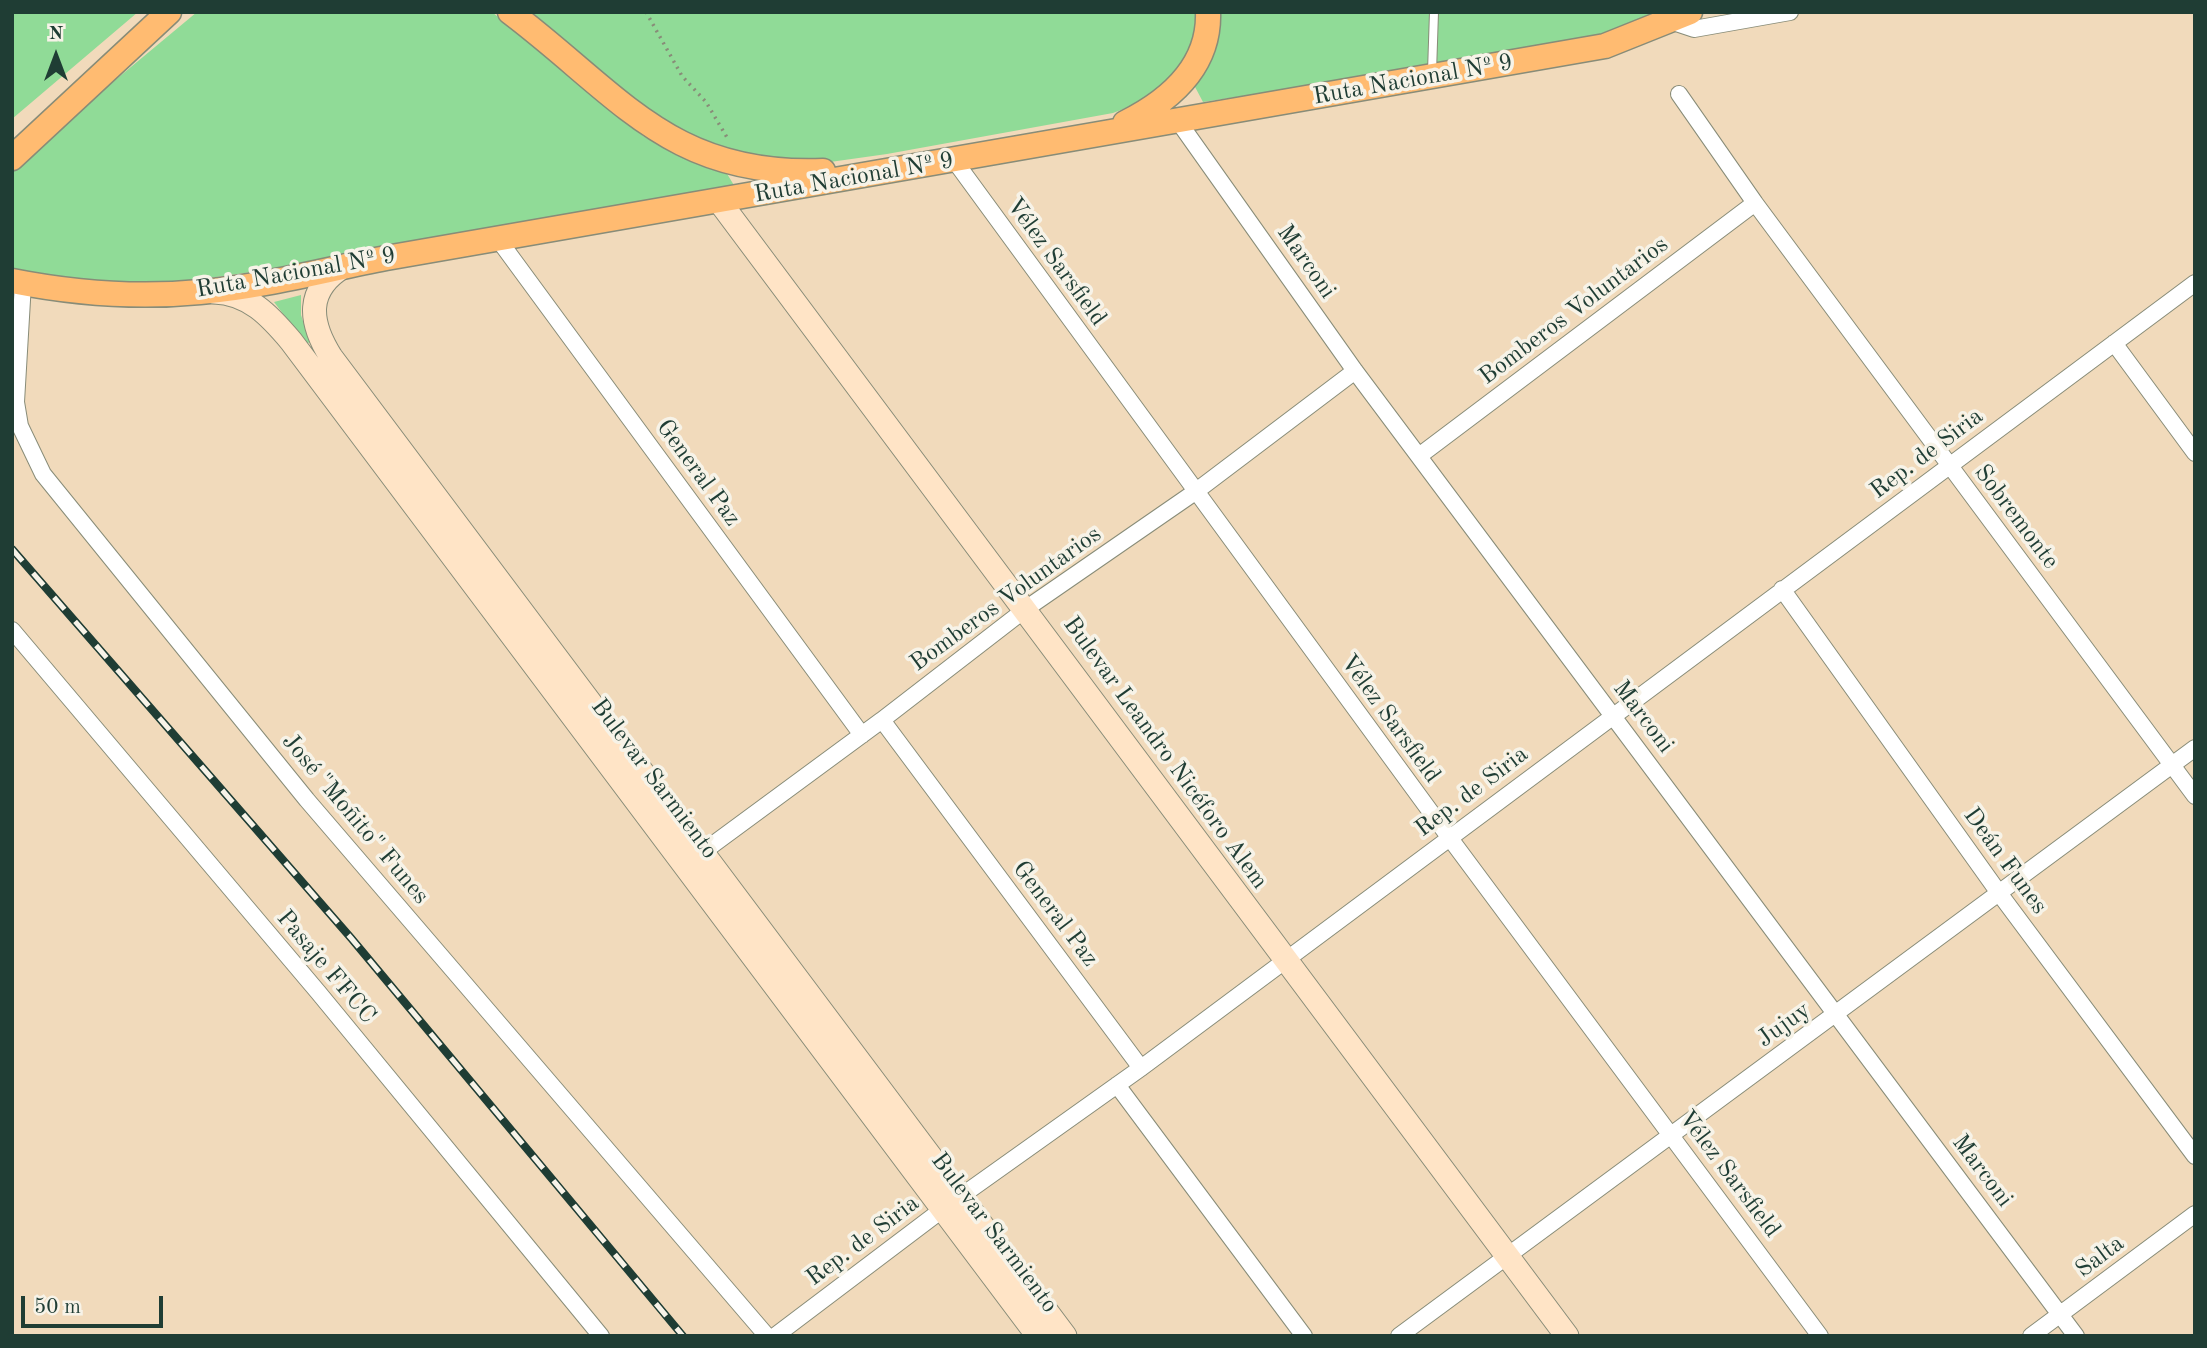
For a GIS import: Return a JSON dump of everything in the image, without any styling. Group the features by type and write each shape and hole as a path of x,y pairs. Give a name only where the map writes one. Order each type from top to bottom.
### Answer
{"main road":[{"path":"12,158 169,12"},
{"path":"115,63 184,12"},
{"path":"510,12 650,127 683,145 737,165 810,172 911,168"},
{"path":"1102,134 1166,100 1184,81 1202,48 1208,12"},
{"name":"Ruta Nacional Nº 9","path":"18,282 132,294 201,292 1605,46 1680,16"},
{"name":"Bulevar Leandro Nicéforo Alem","path":"719,201 1027,608 1284,961 1567,1336"},
{"name":"Bulevar Sarmiento","path":"322,363 314,309 316,297 326,278 344,266"},
{"name":"Bulevar Sarmiento","path":"201,292 233,295 257,307 322,363 952,1203 1065,1336"},
{"name":"Bulevar Sarmiento","path":"952,1203 1038,1336"}],"street":[{"path":"1680,16 1694,29 1790,12"},
{"name":"Sobremonte","path":"1679,94 1755,203 2195,796"},
{"name":"Marconi","path":"1178,121 1355,371 2076,1336"},
{"name":"Vélez Sarsfield","path":"954,160 1449,837 1821,1336"},
{"name":"Bomberos Voluntarios","path":"1419,456 1755,203"},
{"name":"General Paz","path":"498,239 862,735"},
{"name":"José \"Moñito\" Funes","path":"18,282 16,402 20,426 43,474 307,800 767,1336"},
{"name":"Rep. de Siria","path":"775,1336 952,1203 1141,1068 2195,283"},
{"path":"2114,343 2195,453"},
{"name":"Bomberos Voluntarios","path":"694,858 882,720 1027,608 1195,492 1355,371"},
{"name":"Deán Funes","path":"1782,589 1999,893 2195,1156"},
{"name":"Pasaje FFCC","path":"12,630 318,992 601,1336"},
{"name":"General Paz","path":"882,720 1141,1068"},
{"name":"Jujuy","path":"1399,1336 2195,748"},
{"path":"1117,1085 1304,1336"},
{"name":"Salta","path":"2031,1336 2195,1214"}],"lane":[{"path":"1432,78 1434,12"}],"path":[{"path":"646,12 682,76 706,102 726,134 737,165"}],"green space":[{"path":"12,12 138,12 12,119"},
{"path":"197,12 492,12 643,136 676,155 726,172 735,187 266,270 173,283 79,281 12,270 12,166"},
{"path":"527,12 1195,12 1196,15 1194,33 1188,49 1171,77 1145,98 1113,113 887,154 823,163 769,163 671,129"},
{"path":"1218,12 1664,12 1618,31 1534,52 1203,102 1194,85"},
{"path":"301,295 301,315 310,342 306,344 274,302"}],"railway":[{"path":"12,549 351,938 683,1336"}]}
